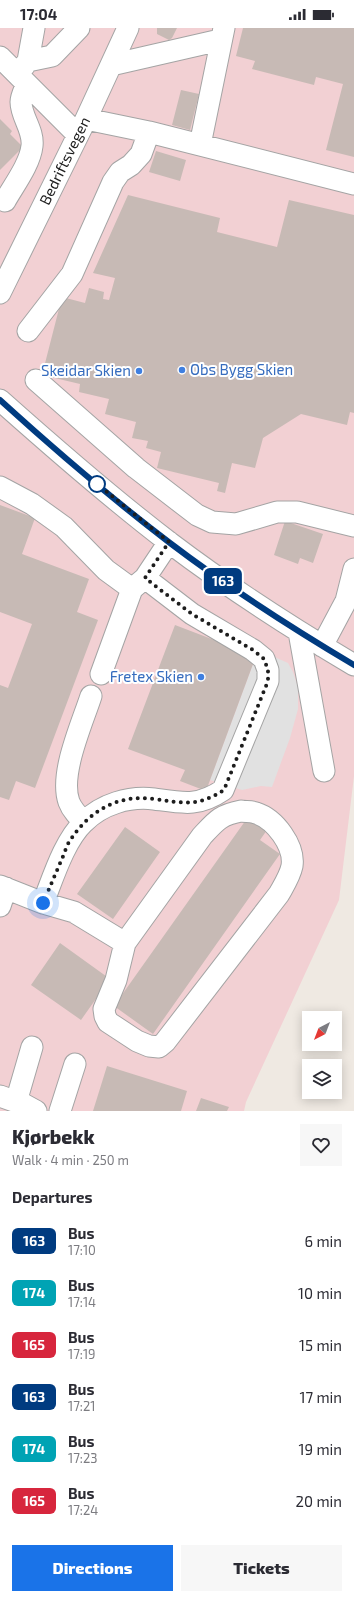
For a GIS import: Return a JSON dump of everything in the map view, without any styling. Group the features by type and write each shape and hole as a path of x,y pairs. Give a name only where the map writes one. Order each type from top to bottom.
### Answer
{"street":[{"path":"5,201 29,159 32,145 31,132 24,117 21,101 24,73 34,28"},
{"path":"24,73 52,56 79,28"},
{"name":"Bedriftsvegen","path":"0,293 82,127 128,28"},
{"path":"111,65 222,34 200,145"},
{"path":"0,57 24,73 82,127 149,132 354,184"},
{"path":"28,331 72,274 113,182 120,172 131,165 141,154 149,132"},
{"path":"36,380 136,468 197,514 212,522 236,524 277,512 297,512 354,526"},
{"path":"0,400 74,465 169,542 240,593 299,632 354,665"},
{"path":"0,487 32,504 64,527 106,570 139,583 253,650 264,659 268,670 268,681 224,790 201,802 177,802 144,798 122,800 104,807 84,822 68,843 43,903"},
{"path":"101,674 139,583 169,542"},
{"path":"322,646 346,601 354,569"},
{"path":"299,632 324,771"},
{"path":"84,822 74,811 69,801 67,785 69,764 91,696"},
{"path":"241,811 256,813 270,821 284,836 292,852 292,865 290,875 279,894 166,1042 160,1047 150,1046 137,1041 108,1022 105,1016 104,1009 116,980 125,943 202,836 215,822 227,814 241,811"},
{"path":"2,894 43,903 74,912 125,943"},
{"path":"20,1105 32,1046"},
{"path":"60,1111 75,1064"}],"shaded area":[{"path":"0,28 354,28 354,776 339,900 246,1102 244,1111 0,1111"},
{"path":"270,655 288,663 298,687 298,709 290,738 272,787 261,786 242,790 210,780 256,656"}],"building":[{"path":"157,28 177,28 172,38 169,40 157,34"},
{"path":"243,28 354,28 354,157 326,150 343,84 316,77 314,85 252,69 255,61 236,56"},
{"path":"181,90 199,94 190,130 172,125"},
{"path":"0,119 12,131 10,134 23,147 0,170"},
{"path":"156,151 186,160 180,181 149,172"},
{"path":"128,195 220,218 217,232 277,247 289,200 354,215 354,413 350,412 347,425 301,414 263,438 255,468 232,463 225,493 217,491 219,483 157,468 161,452 146,448 148,441 132,438 136,422 105,414 109,399 79,392 80,384 42,375 62,297 85,303 89,288 104,292 103,299 109,300 115,278 93,273"},
{"path":"0,505 35,518 22,554 89,579 77,612 98,620 35,788 16,781 9,800 0,797 0,685 8,688 32,624 0,612"},
{"path":"285,521 323,534 313,563 300,558 298,564 274,555"},
{"path":"175,625 256,656 206,791 180,781 185,770 128,749"},
{"path":"248,817 267,830 260,840 280,854 153,1034 114,1006"},
{"path":"125,827 160,852 113,919 77,894"},
{"path":"60,943 110,979 81,1020 31,985"},
{"path":"107,1066 187,1091 181,1111 93,1111"},
{"path":"201,1098 229,1107 227,1111 196,1111"}],"bus line":[{"name":"163","path":"0,400 74,465 169,542 246,597 299,632 354,665"}],"place":[{"name":"Obs Bygg Skien","path":"182,370"},
{"name":"Skeidar Skien","path":"139,371"},
{"name":"Fretex Skien","path":"201,677"}],"route":[{"path":"43,903 68,843 84,822 104,807 122,800 144,798 177,802 201,802 224,790 268,681 268,670 264,659 253,650 192,614 145,578 169,542 97,484"}]}
